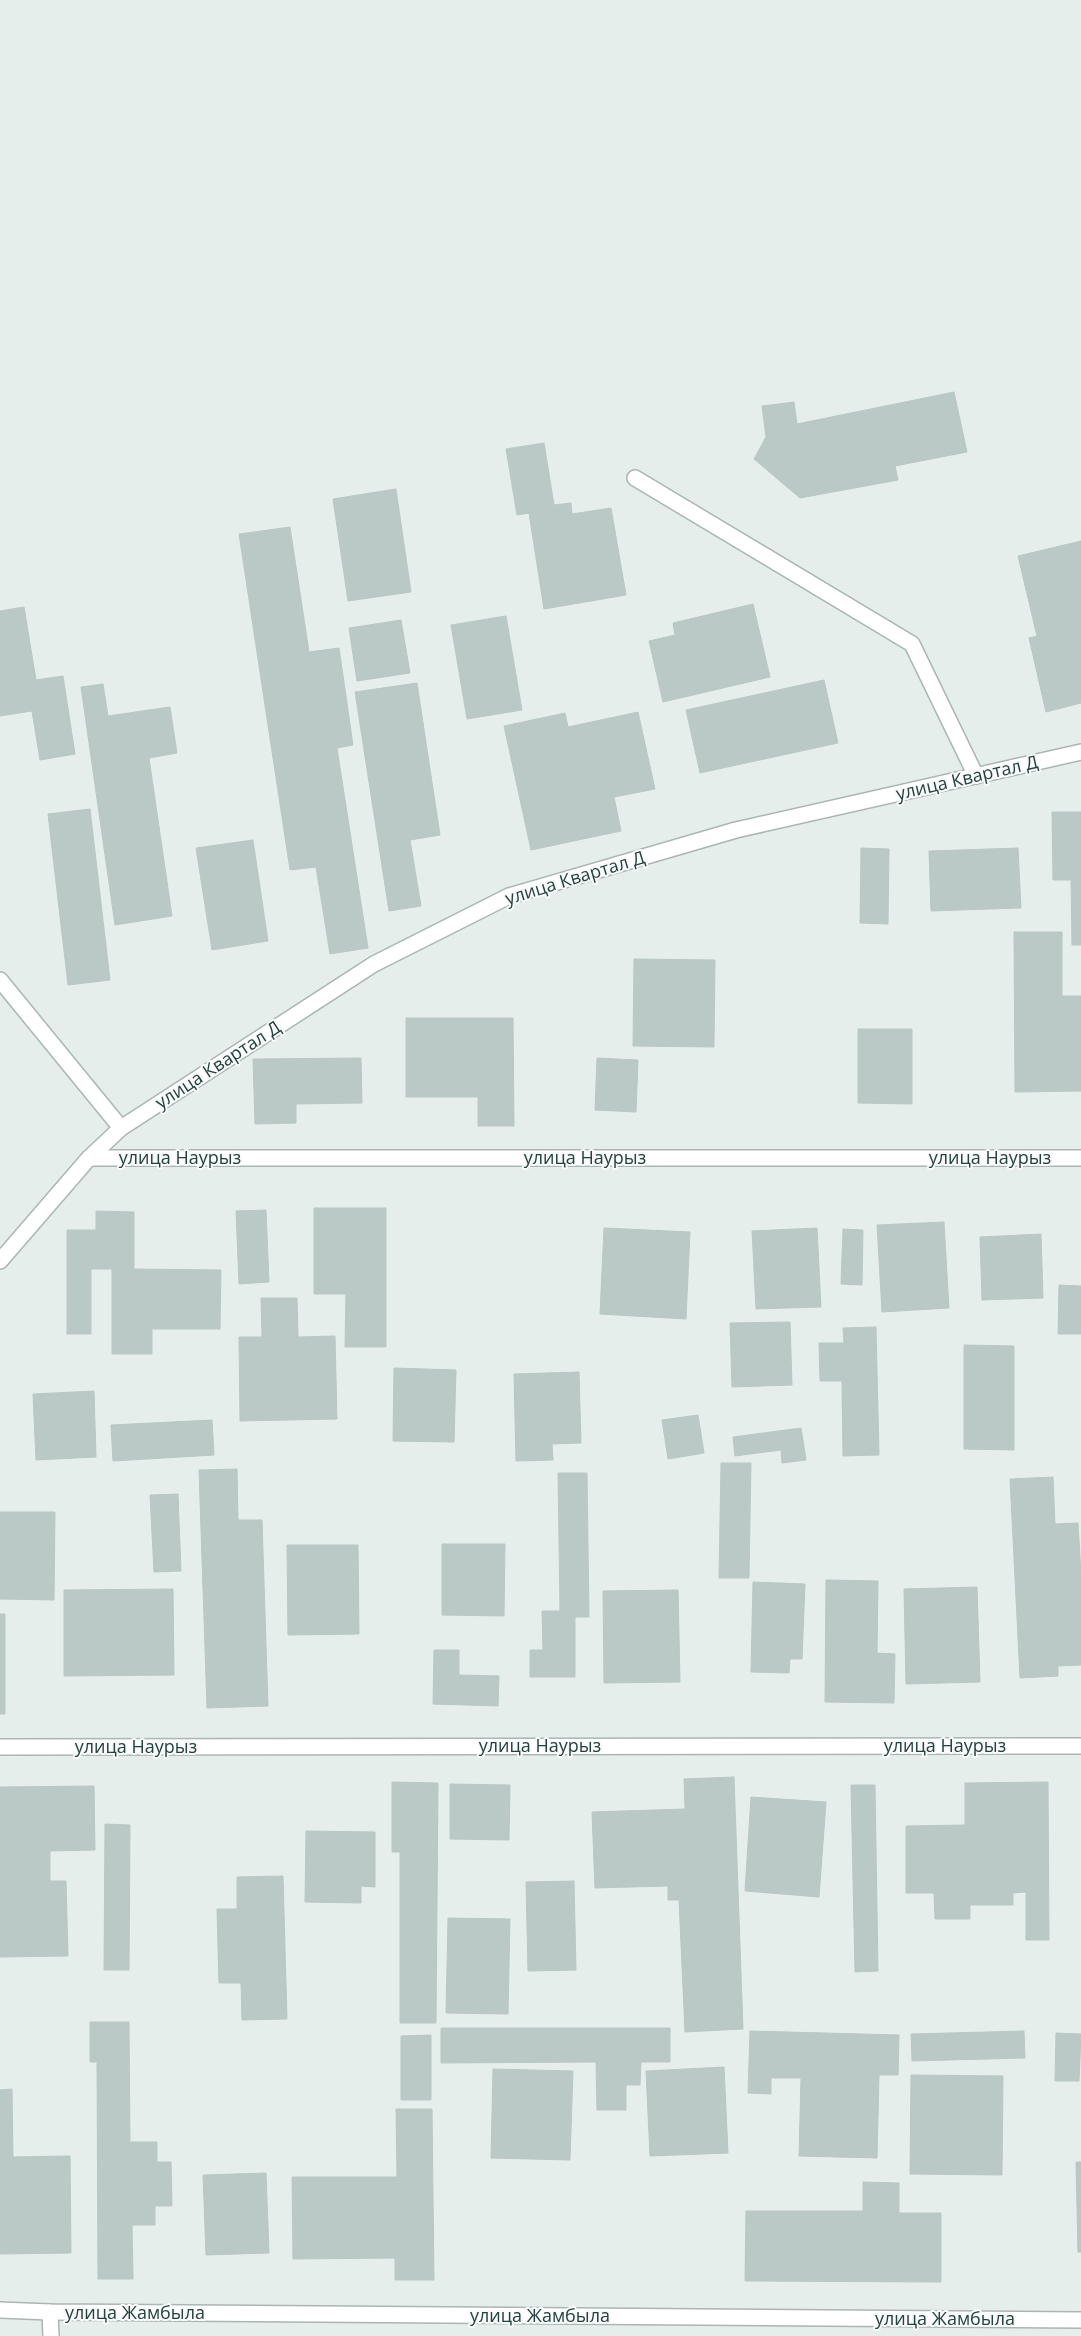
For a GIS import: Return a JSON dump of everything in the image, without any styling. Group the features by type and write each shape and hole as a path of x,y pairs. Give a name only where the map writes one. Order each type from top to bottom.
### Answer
{"street":[{"path":"634,478 912,644 976,776"},
{"name":"улица Квартал Д","path":"0,1261 89,1158 120,1128 374,964 509,896 736,830 1081,752"},
{"path":"0,980 120,1128"},
{"name":"улица Наурыз","path":"89,1158 1081,1158"},
{"name":"улица Наурыз","path":"0,1747 1081,1746"},
{"name":"улица Жамбыла","path":"0,2310 50,2312 1081,2320"},
{"path":"50,2312 51,2336"}],"building":[{"path":"954,392 967,452 895,466 898,480 800,498 754,459 766,437 762,406 794,402 797,424"},
{"path":"544,443 554,505 571,503 572,514 611,508 626,595 544,609 529,513 517,515 506,449"},
{"path":"396,489 411,592 348,601 333,499"},
{"path":"290,527 309,652 339,648 353,745 337,748 368,948 330,954 316,867 290,870 239,534"},
{"path":"1081,541 1081,703 1046,712 1029,638 1037,636 1018,556"},
{"path":"753,604 770,677 663,702 649,641 675,635 673,623"},
{"path":"24,607 36,680 63,676 75,754 40,760 32,711 0,716 0,611"},
{"path":"506,616 522,710 467,719 451,625"},
{"path":"401,620 410,673 357,681 349,628"},
{"path":"824,680 838,743 700,773 686,710"},
{"path":"417,683 440,835 410,840 421,906 389,911 355,692"},
{"path":"103,684 108,716 170,707 177,753 149,758 172,916 115,925 81,687"},
{"path":"638,712 655,789 614,797 621,831 531,850 504,726 565,713 568,727"},
{"path":"90,809 110,980 68,985 48,814"},
{"path":"1052,812 1081,812 1081,945 1072,945 1071,880 1053,880"},
{"path":"253,840 268,941 212,950 196,848"},
{"path":"861,848 889,849 888,924 860,923"},
{"path":"1018,848 1021,908 931,911 929,851"},
{"path":"1014,932 1062,932 1062,996 1081,996 1081,1091 1015,1092"},
{"path":"634,959 715,960 714,1047 633,1046"},
{"path":"406,1018 513,1018 514,1126 478,1126 478,1097 406,1097"},
{"path":"858,1029 912,1029 912,1104 858,1103"},
{"path":"361,1058 362,1103 296,1104 296,1123 255,1124 253,1059"},
{"path":"597,1058 638,1060 636,1112 595,1110"},
{"path":"314,1208 386,1208 386,1347 345,1347 346,1294 314,1294"},
{"path":"266,1210 269,1282 239,1284 236,1211"},
{"path":"96,1211 134,1212 134,1269 221,1270 220,1329 152,1329 152,1354 112,1354 112,1269 91,1269 91,1334 67,1334 67,1230 96,1230"},
{"path":"944,1222 949,1308 882,1312 877,1225"},
{"path":"604,1228 690,1232 686,1319 600,1314"},
{"path":"817,1228 821,1307 756,1309 752,1231"},
{"path":"843,1229 863,1230 862,1285 841,1284"},
{"path":"1041,1234 1043,1298 982,1300 980,1237"},
{"path":"1059,1285 1081,1286 1081,1334 1058,1334"},
{"path":"261,1298 297,1298 298,1337 335,1336 337,1419 240,1421 239,1337 262,1337"},
{"path":"790,1322 792,1385 732,1387 730,1323"},
{"path":"876,1327 879,1455 843,1456 842,1381 820,1381 819,1343 844,1343 843,1328"},
{"path":"964,1345 1014,1346 1014,1450 964,1449"},
{"path":"394,1368 456,1370 454,1442 393,1441"},
{"path":"579,1372 581,1443 552,1444 553,1460 516,1461 514,1374"},
{"path":"94,1391 96,1457 36,1460 33,1394"},
{"path":"698,1415 704,1453 668,1459 662,1420"},
{"path":"212,1420 214,1455 113,1461 111,1425"},
{"path":"801,1428 806,1460 782,1463 781,1450 735,1456 733,1437"},
{"path":"721,1463 751,1463 749,1578 719,1578"},
{"path":"237,1469 238,1520 262,1520 268,1706 207,1708 199,1470"},
{"path":"558,1473 587,1473 589,1617 575,1617 575,1677 530,1677 530,1650 543,1650 542,1611 560,1611"},
{"path":"1053,1477 1055,1524 1078,1523 1081,1574 1081,1665 1058,1666 1058,1676 1020,1678 1010,1479"},
{"path":"178,1494 181,1571 154,1572 150,1495"},
{"path":"0,1512 55,1512 54,1600 0,1599"},
{"path":"442,1544 505,1544 504,1616 442,1615"},
{"path":"287,1545 358,1545 359,1634 288,1635"},
{"path":"826,1580 878,1581 877,1653 895,1654 894,1703 825,1702"},
{"path":"753,1582 805,1584 802,1659 790,1659 789,1673 751,1672"},
{"path":"977,1587 980,1682 906,1684 904,1589"},
{"path":"173,1589 174,1675 64,1676 64,1590"},
{"path":"678,1590 680,1682 604,1683 603,1591"},
{"path":"0,1614 5,1614 5,1714 0,1714"},
{"path":"434,1650 459,1650 459,1675 499,1676 498,1706 433,1704"},
{"path":"734,1777 743,2029 685,2032 679,1900 668,1900 668,1886 595,1888 592,1812 685,1809 684,1779"},
{"path":"392,1782 438,1783 436,2023 400,2023 400,1852 392,1852"},
{"path":"1048,1782 1049,1940 1026,1940 1026,1892 1013,1893 1013,1905 970,1905 970,1919 935,1919 934,1893 906,1893 906,1826 965,1825 965,1783"},
{"path":"450,1784 510,1785 509,1840 450,1839"},
{"path":"851,1785 875,1785 878,1971 855,1972"},
{"path":"94,1786 95,1850 50,1851 50,1881 66,1881 68,1956 0,1957 0,1787"},
{"path":"751,1797 826,1802 819,1897 745,1891"},
{"path":"105,1824 130,1825 129,1970 104,1970"},
{"path":"306,1831 375,1832 375,1887 361,1886 361,1903 305,1902"},
{"path":"283,1876 287,2019 242,2020 241,1983 219,1983 217,1909 237,1909 237,1877"},
{"path":"574,1881 576,1970 528,1971 526,1882"},
{"path":"448,1918 510,1919 508,2014 446,2013"},
{"path":"90,2022 129,2022 130,2142 157,2142 157,2162 171,2162 172,2206 155,2206 155,2225 132,2225 133,2279 98,2279 97,2062 90,2062"},
{"path":"441,2028 670,2028 670,2062 641,2062 640,2085 626,2085 626,2110 597,2110 596,2062 441,2063"},
{"path":"750,2031 899,2035 898,2075 879,2075 877,2158 799,2156 801,2078 771,2078 771,2094 748,2093"},
{"path":"1024,2031 1025,2058 912,2061 911,2034"},
{"path":"1056,2033 1081,2034 1079,2081 1055,2081"},
{"path":"431,2035 431,2100 401,2100 401,2036"},
{"path":"724,2067 728,2153 650,2156 646,2071"},
{"path":"493,2069 573,2071 570,2160 491,2158"},
{"path":"911,2075 1003,2076 1002,2175 910,2174"},
{"path":"12,2089 13,2157 70,2156 71,2253 0,2254 0,2090"},
{"path":"396,2109 432,2109 434,2280 395,2280 395,2258 293,2259 292,2177 397,2177"},
{"path":"1076,2162 1081,2162 1081,2252 1078,2252"},
{"path":"266,2173 269,2253 206,2255 203,2175"},
{"path":"863,2182 899,2183 899,2213 941,2213 941,2282 745,2281 746,2211 863,2211"}]}
